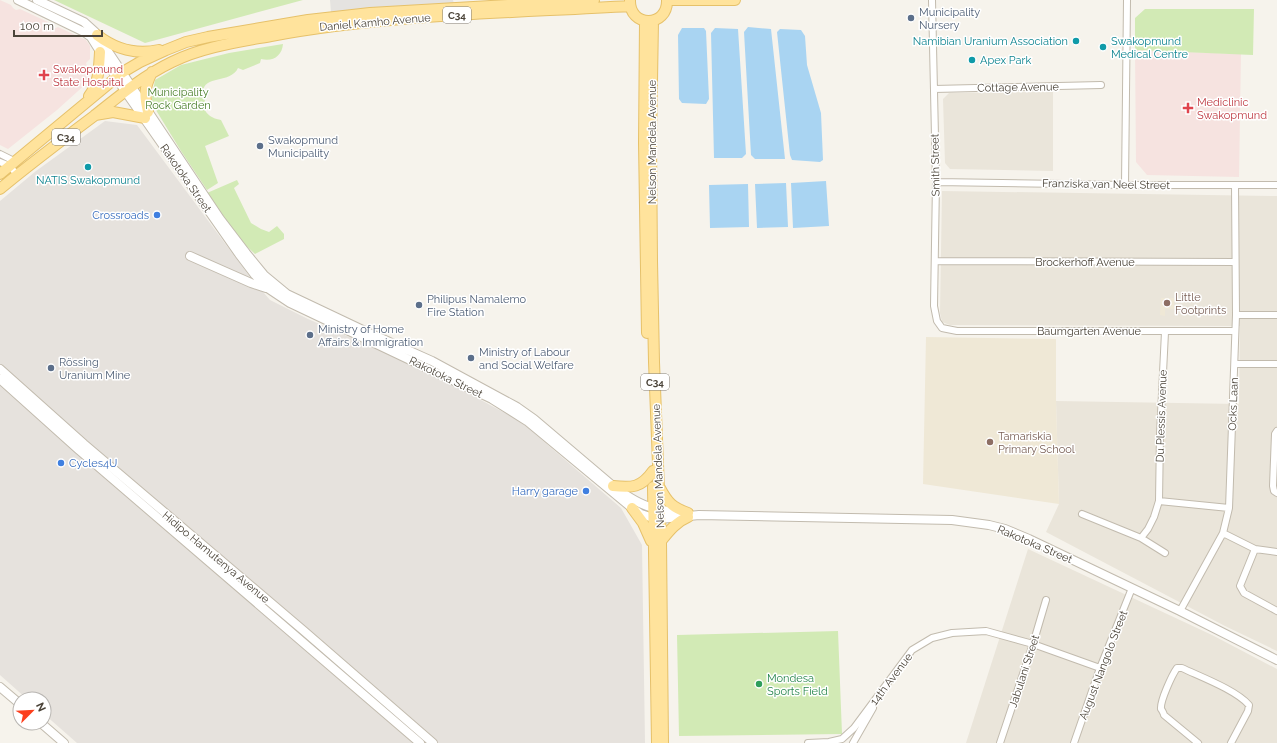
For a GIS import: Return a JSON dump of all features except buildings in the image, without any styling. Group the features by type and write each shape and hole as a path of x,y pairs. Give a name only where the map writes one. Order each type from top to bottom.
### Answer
{"main road":[{"name":"Daniel Kamho Avenue","path":"120,75 140,62 173,47 208,37 283,24 338,16 594,0"},
{"path":"649,21 657,19 664,13 667,0 735,0"},
{"name":"Daniel Kamho Avenue","path":"128,88 172,61 192,53 311,29 429,17 630,3 635,16 649,21"},
{"name":"Nelson Mandela Avenue","path":"649,21 644,143 645,259 652,472 658,545 664,743"},
{"name":"Nelson Mandela Avenue","path":"649,21 654,362 659,486 656,514"},
{"path":"97,35 111,44 124,49 140,52 155,51 173,47"},
{"path":"81,108 96,86 100,52"},
{"path":"95,115 113,112 147,115 145,90 152,72"},
{"name":"C34","path":"0,174 8,163 81,108 120,75"},
{"name":"C34","path":"0,189 128,88"},
{"path":"613,486 627,488 635,486 643,482 652,472"},
{"path":"632,508 658,545 672,527 688,515 669,503 659,486"},
{"name":"Nelson Mandela Avenue","path":"657,743 658,545"}],"street":[{"path":"18,0 84,32 90,37 100,52 120,75"},
{"path":"37,0 90,26 97,35 120,75"},
{"name":"Smith Street","path":"932,0 936,182 934,306 937,321 942,328"},
{"path":"1126,185 1127,0"},
{"name":"Rakotoka Street","path":"120,75 220,218 264,276 287,294 432,361 505,400 534,418 613,486 656,514"},
{"name":"Cottage Avenue","path":"934,89 1101,85"},
{"name":"Rakotoka Street","path":"147,115 239,254 269,289 290,303 492,399 527,421 641,514 952,520 989,525 1005,529 1029,539 1180,611 1277,660"},
{"path":"0,154 20,173"},
{"name":"Franziska van Neel Street","path":"936,182 1126,185 1277,185"},
{"name":"Ocks Laan","path":"1180,611 1223,533 1230,508 1236,315 1235,185"},
{"path":"190,256 251,283 269,289"},
{"name":"Brockerhoff Avenue","path":"935,261 1235,262"},
{"path":"1236,315 1277,315"},
{"name":"Baumgarten Avenue","path":"942,328 957,331 1235,331"},
{"name":"Du Plessis Avenue","path":"1141,538 1148,529 1159,501 1160,434 1165,332"},
{"path":"1235,364 1277,364"},
{"name":"Hidipo Hamutenya Avenue","path":"0,369 90,449 433,743"},
{"name":"Hidipo Hamutenya Avenue","path":"0,379 80,450 420,743"},
{"path":"1277,431 1275,434 1273,486 1274,492 1277,493"},
{"path":"1159,501 1230,508"},
{"path":"1082,514 1141,538 1165,553"},
{"path":"1223,533 1255,549 1277,552"},
{"path":"1255,549 1240,586 1244,593 1277,611"},
{"name":"August Nangolo Street","path":"1074,743 1100,668 1132,588"},
{"name":"Jabulani Street","path":"1000,743 1046,600"},
{"name":"14th Avenue","path":"808,743 829,742 842,739 854,728 912,650 932,638 952,633 986,631 1033,644 1100,668"},
{"path":"1198,743 1164,715 1161,709 1173,673 1177,668 1182,668 1218,685 1244,700 1249,705 1248,711 1231,743"},
{"path":"0,686 12,697"},
{"path":"853,743 886,686"},
{"path":"50,731 64,743"}],"shaded area":[{"name":"Swakopmund State Hospital","path":"0,0 11,5 16,10 20,9 48,22 50,27 54,29 58,27 86,40 90,46 90,59 86,63 89,69 88,82 57,110 8,149 0,145"},
{"path":"330,0 453,0 454,4 331,12"},
{"name":"Mediclinic Swakopmund","path":"1135,50 1241,54 1239,177 1147,175 1136,162"},
{"path":"1053,92 1053,171 950,169 945,163 943,99 949,93"},
{"path":"105,121 137,125 250,277 270,300 308,319 395,357 453,385 520,421 621,508 642,545 645,743 77,743 52,721 52,691 18,691 0,675 0,201 36,171"},
{"path":"942,191 1277,196 1277,651 1225,626 1046,532 1059,504 1056,401 1239,404 1240,326 950,325 942,322 940,313"},
{"name":"Little Footprints","path":"1161,298 1174,298 1174,309 1165,309 1165,316 1160,315"},
{"name":"Tamariskia Primary School","path":"926,337 1056,339 1059,504 923,484"},
{"path":"1028,549 1212,635 1277,669 1277,743 966,743"}],"green space":[{"path":"54,0 303,0 145,43"},
{"path":"1145,9 1254,9 1253,55 1135,50 1135,18"},
{"name":"Municipality Rock Garden","path":"283,44 279,55 273,59 261,59 260,63 243,70 238,68 228,77 215,80 205,86 203,92 205,101 203,106 210,116 221,120 229,136 205,146 218,183 207,190 151,102 155,80 181,65 229,53"},
{"path":"237,180 239,184 234,188 251,223 269,232 277,226 284,234 284,239 255,254 240,240 207,193"},
{"name":"Mondesa Sports Field","path":"838,631 842,734 679,736 677,635"}],"water":[{"path":"748,27 771,29 785,159 755,159 751,155 744,32"},
{"path":"682,28 704,28 706,31 709,99 706,104 682,103 679,99 678,35"},
{"path":"715,28 738,29 746,154 742,158 714,158 711,33"},
{"path":"780,29 801,30 805,36 807,65 821,113 823,160 820,162 792,160 790,155 777,32"},
{"path":"826,181 829,226 793,228 791,183"},
{"path":"786,183 788,227 757,228 755,184"},
{"path":"748,184 749,227 710,228 709,185"}],"place":[{"name":"Municipality Nursery","path":"911,18"},
{"name":"Namibian Uranium Association","path":"1076,41"},
{"name":"Swakopmund Medical Centre","path":"1103,47"},
{"name":"Apex Park","path":"972,60"},
{"name":"Swakopmund State Hospital","path":"44,75"},
{"name":"Mediclinic Swakopmund","path":"1188,108"},
{"name":"Swakopmund Municipality","path":"260,146"},
{"name":"NATIS Swakopmund","path":"88,167"},
{"name":"Crossroads","path":"157,215"},
{"name":"Little Footprints","path":"1167,303"},
{"name":"Philipus Namalemo Fire Station","path":"419,305"},
{"name":"Ministry of Home Affairs & Immigration","path":"310,335"},
{"name":"Ministry of Labour and Social Welfare","path":"471,358"},
{"name":"Rössing Uranium Mine","path":"51,368"},
{"name":"Tamariskia Primary School","path":"990,442"},
{"name":"Cycles4U","path":"61,463"},
{"name":"Harry garage","path":"586,491"},
{"name":"Mondesa Sports Field","path":"759,684"}]}
